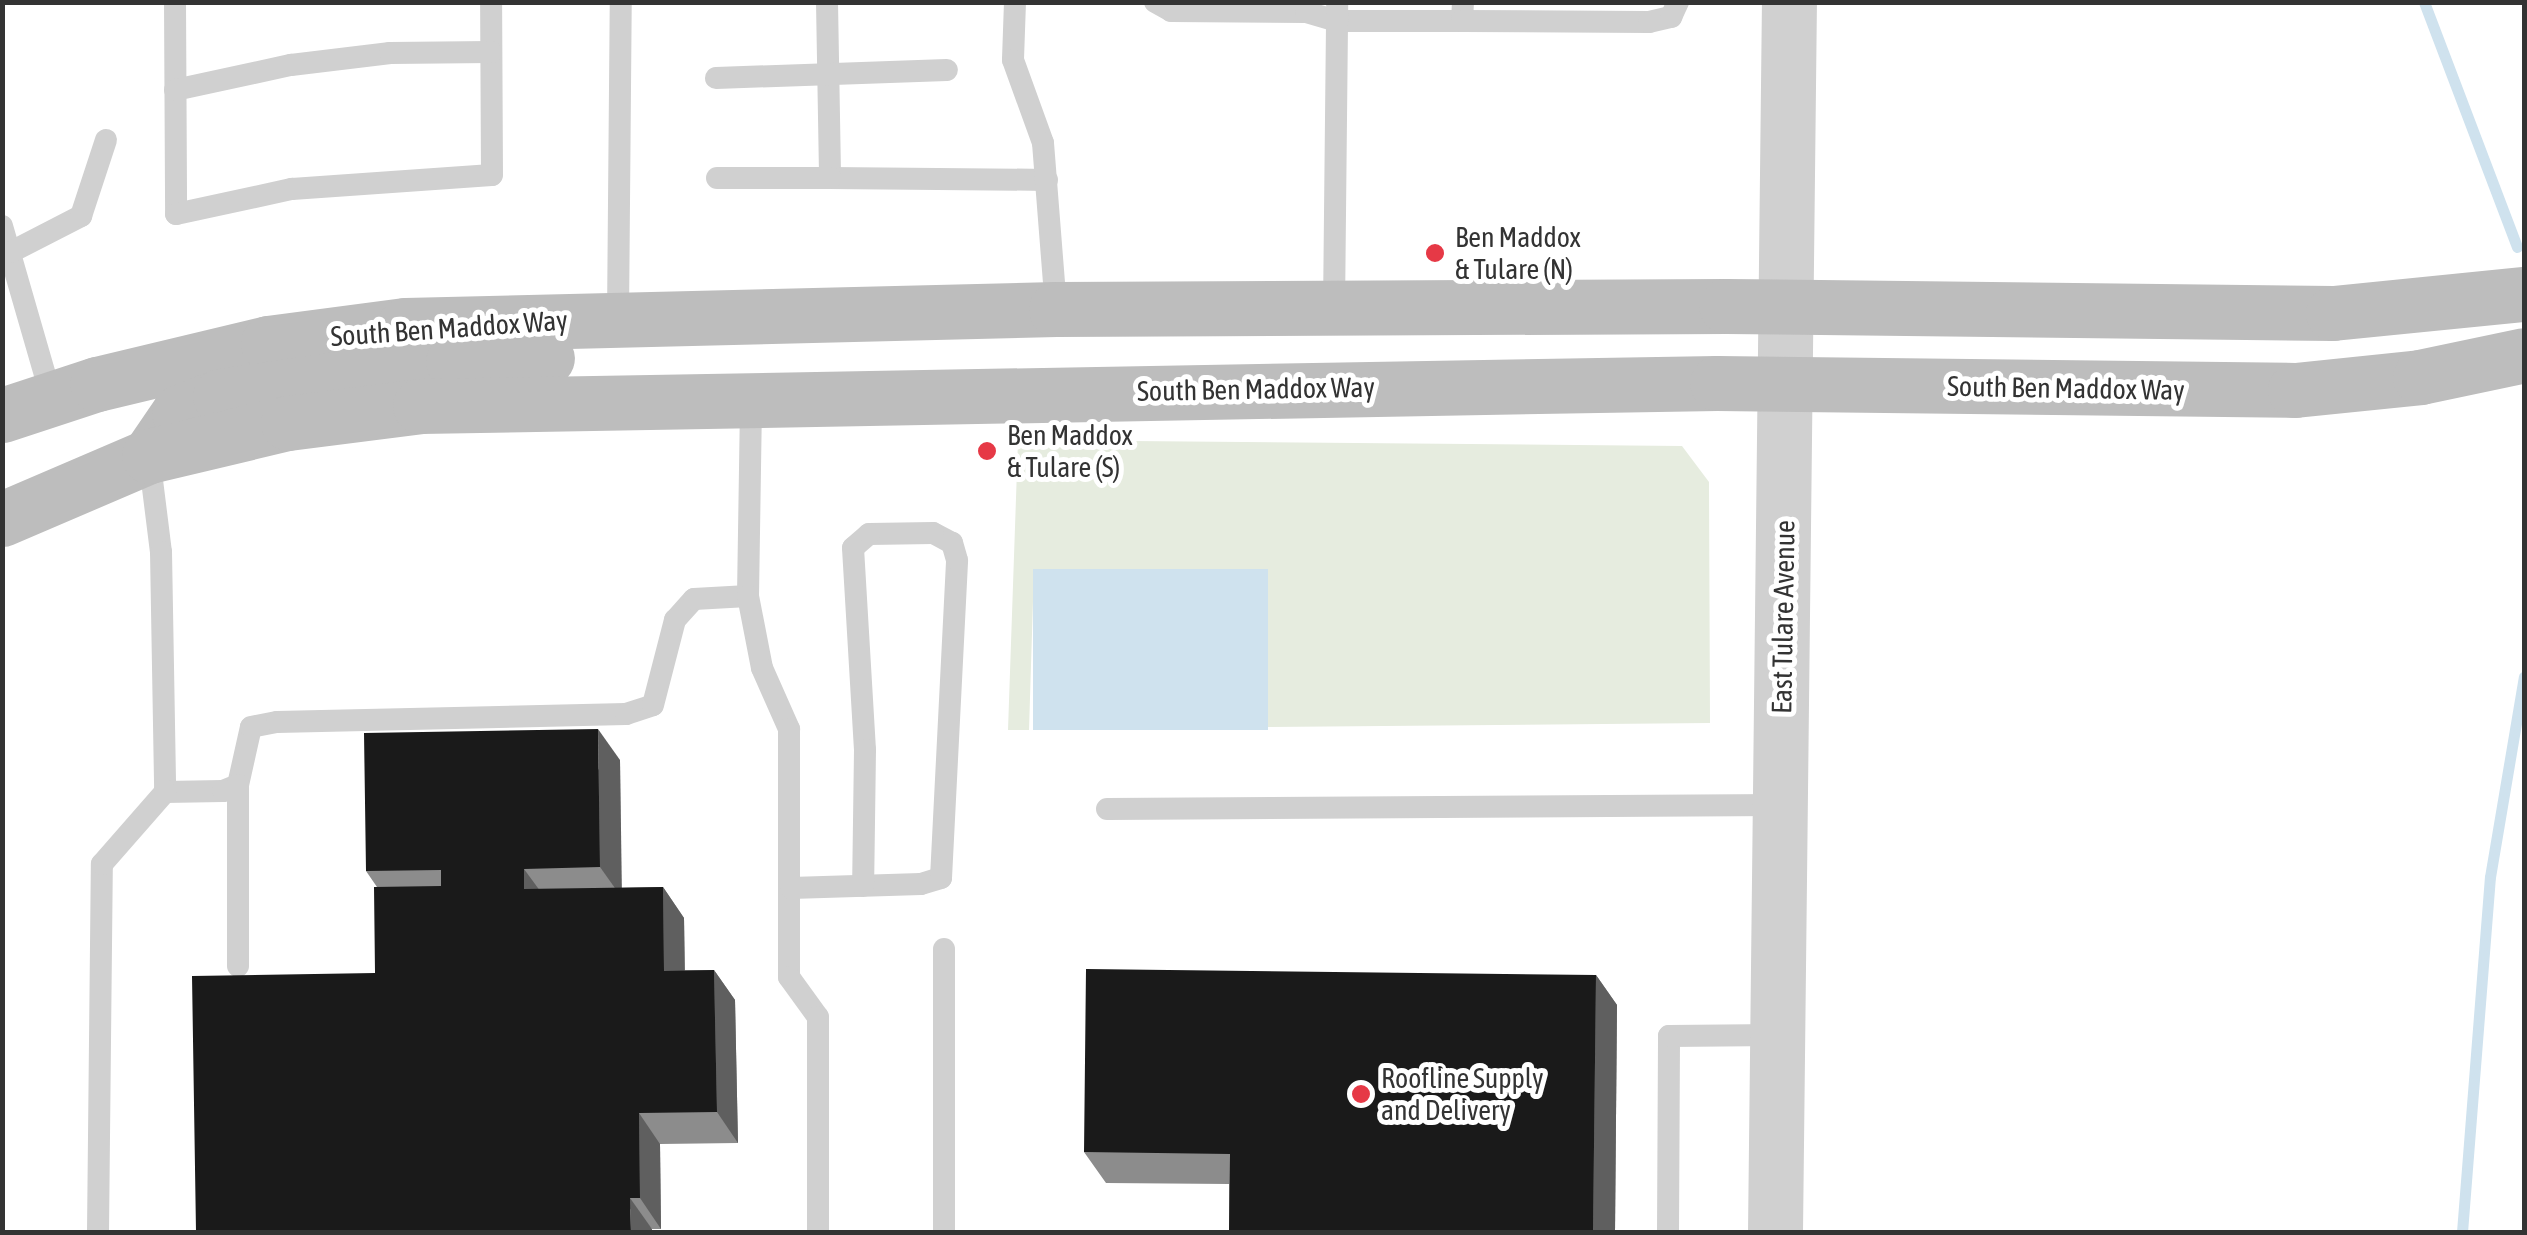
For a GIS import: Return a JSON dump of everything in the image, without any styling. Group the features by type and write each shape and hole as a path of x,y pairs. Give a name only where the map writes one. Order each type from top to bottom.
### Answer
{"main road":[{"name":"South Ben Maddox Way","path":"27,406 268,343 405,325 1056,309 1786,307 2305,313 2524,294"},
{"path":"150,456 172,421 199,402 397,368 578,357 603,350 618,317"},
{"name":"South Ben Maddox Way","path":"2,518 150,456 288,423 420,406 1786,384 2295,390 2420,377 2524,355"}],"street":[{"name":"East Tulare Avenue","path":"1775,1232 1789,2"}],"lane":[{"path":"176,2 176,214 292,188 492,176 491,2"},
{"path":"618,317 621,2"},
{"path":"828,2 830,178"},
{"path":"1015,2 1013,60 1042,143 1056,309"},
{"path":"1156,2 1171,11 1462,12 1648,22 1671,17 1678,2"},
{"path":"1334,310 1338,12"},
{"path":"176,90 291,65 491,52"},
{"path":"716,78 947,70"},
{"path":"7,250 80,216 106,140"},
{"path":"717,178 1047,180"},
{"path":"2,226 27,406"},
{"path":"751,399 748,596 762,668 789,730 789,977 818,1018 818,1232"},
{"path":"98,1232 102,864 165,792 161,552 150,456"},
{"path":"790,888 863,886 921,884 941,878 946,860 958,560 952,543 934,533 869,534 853,548 864,750 863,886"},
{"path":"238,966 238,784 252,727 277,722 626,714 654,705 675,620 694,599 748,596"},
{"path":"165,792 224,791 238,784"},
{"path":"1107,809 1780,805"},
{"path":"944,949 944,1232"},
{"path":"1668,1232 1669,1036 1776,1035"}],"shaded area":[{"path":"1018,440 1682,446 1709,482 1710,723 1263,727 1268,569 1034,569 1029,730 1008,730"}],"water":[{"path":"1033,569 1268,569 1268,730 1033,730"}],"building":[{"path":"598,729 600,867 524,869 524,889 663,887 664,971 714,970 717,1112 639,1113 640,1198 630,1198 631,1232 196,1232 192,976 375,973 374,887 441,886 441,870 366,871 364,733"},
{"name":"Roofline Supply and Delivery","path":"1086,969 1596,975 1593,1232 1229,1232 1230,1154 1084,1152"}],"waterway":[{"path":"2424,2 2517,247"},
{"path":"2462,1232 2490,877 2524,677"}],"place":[{"name":"Ben Maddox & Tulare (N)","path":"1435,253"},
{"name":"Ben Maddox & Tulare (S)","path":"987,451"},
{"name":"Roofline Supply and Delivery","path":"1361,1094"}]}
